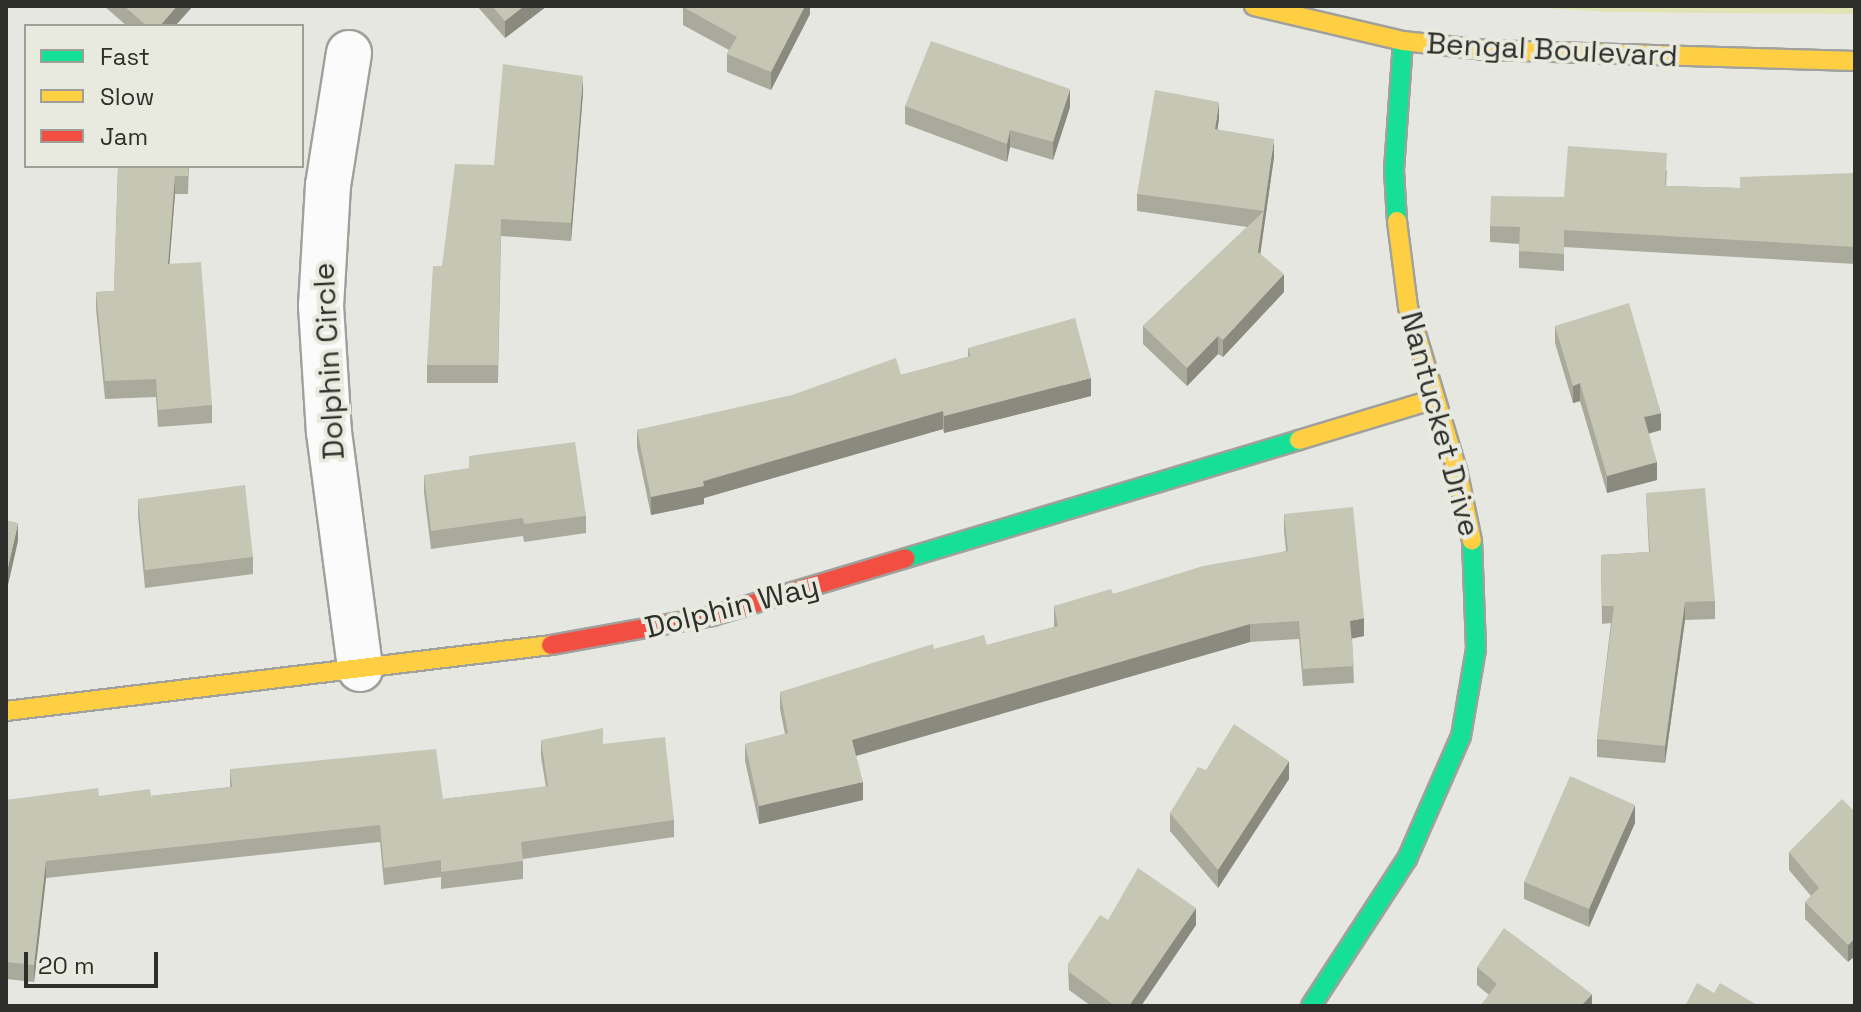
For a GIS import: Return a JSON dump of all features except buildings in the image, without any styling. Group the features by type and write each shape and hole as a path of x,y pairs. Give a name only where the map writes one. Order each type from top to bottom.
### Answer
{"street":[{"name":"Bengal Boulevard","path":"1254,6 1403,41 1486,50 1855,61"},
{"name":"Nantucket Drive","path":"1311,1006 1407,859 1461,736 1476,649 1476,559 1408,307 1398,246 1394,170 1403,41"},
{"name":"Dolphin Circle","path":"349,53 328,185 321,306 329,432 360,669"},
{"name":"Dolphin Way","path":"6,711 598,639 712,616 1435,399"}],"green space":[{"path":"1514,6 1855,6 1855,14 1609,12"}],"traffic: fast":[{"path":"1397,221 1394,170 1403,41"},
{"path":"906,558 1299,440"},
{"path":"1311,1006 1407,859 1461,736 1476,649 1472,541"}],"traffic: slow":[{"path":"1254,6 1403,41 1486,50 1855,61"},
{"path":"1397,221 1408,307 1458,474 1472,541"},
{"path":"1299,440 1435,399"},
{"path":"6,711 551,645"}],"traffic: jam":[{"path":"551,645 712,616 906,558"}]}
